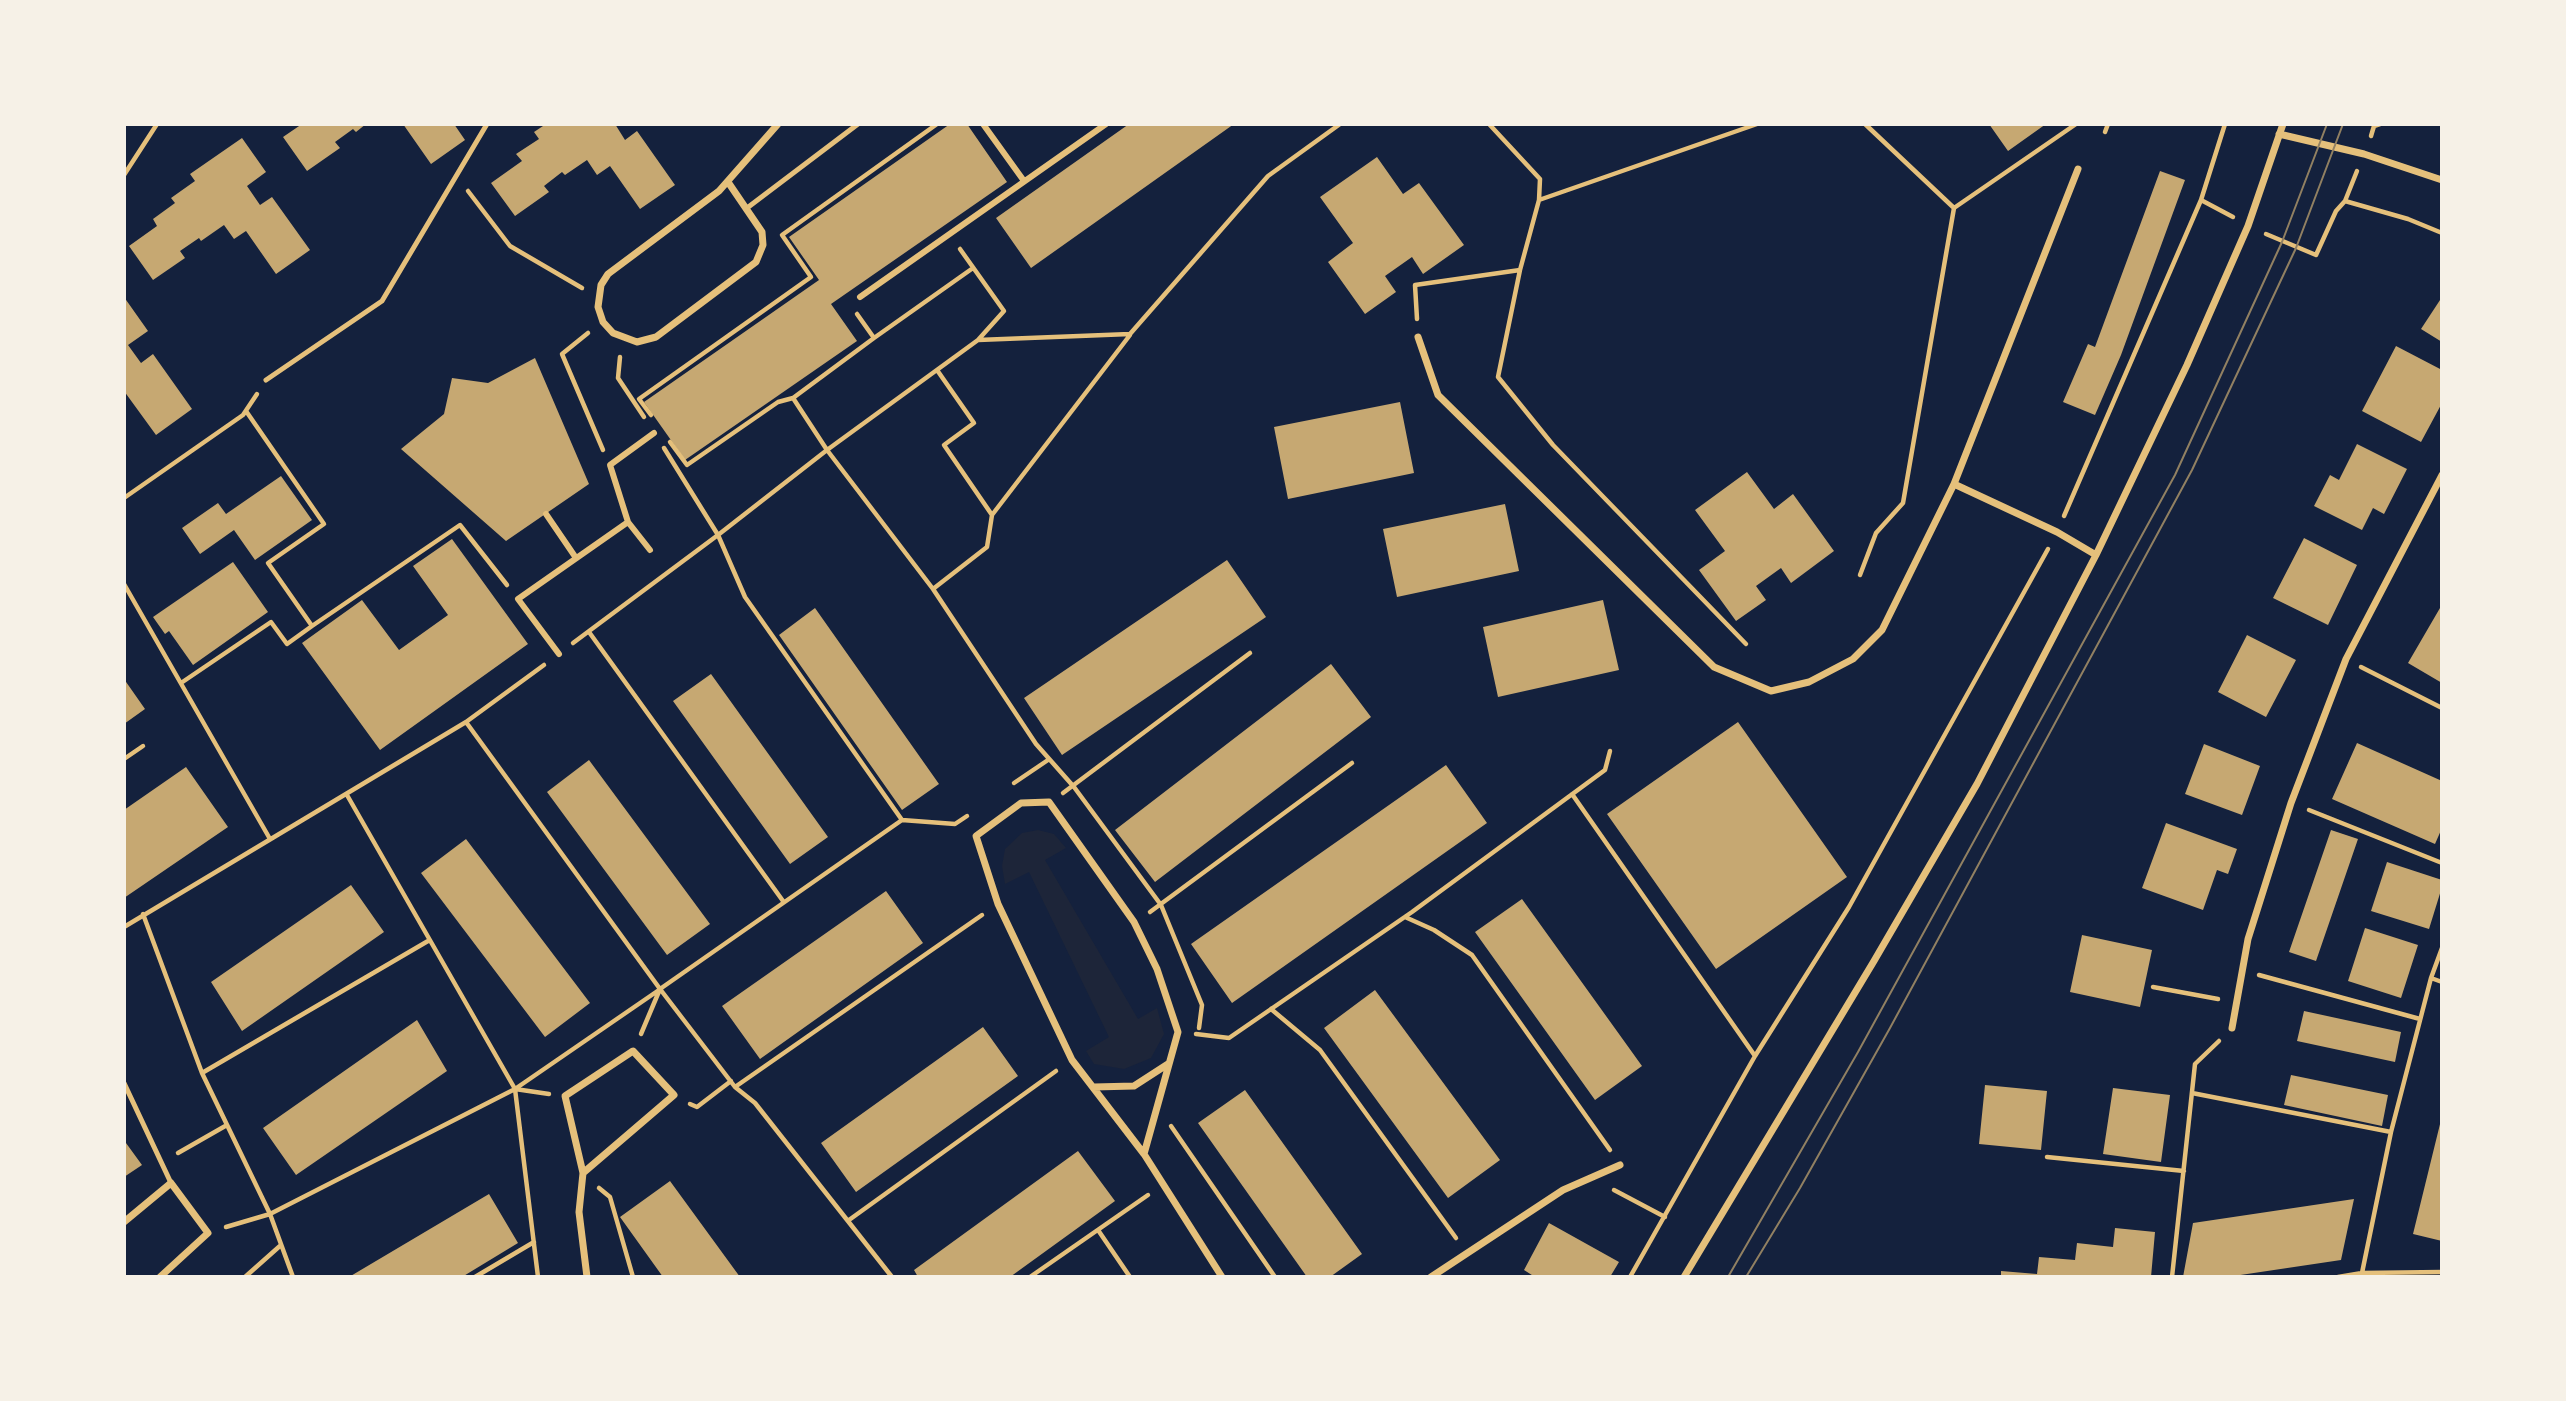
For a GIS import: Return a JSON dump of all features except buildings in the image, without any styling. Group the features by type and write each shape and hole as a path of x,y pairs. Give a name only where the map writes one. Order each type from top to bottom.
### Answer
{"street":[{"path":"728,182 760,226 762,251 752,268 652,339 637,342 613,334 603,322 598,307 598,297 604,280 613,270 728,182 778,124"},
{"path":"983,124 1024,181"},
{"path":"860,297 1106,124"},
{"path":"1684,1277 1977,784 2096,555 2187,365 2248,226 2283,124"},
{"path":"2279,134 2364,154 2442,180"},
{"path":"1418,337 1438,395 1714,667 1771,691 1809,682 1853,659 1882,629 1954,484 2078,169"},
{"path":"650,550 628,522 610,464 654,433"},
{"path":"2232,1028 2248,939 2291,803 2346,659 2442,475"},
{"path":"1954,484 2057,532 2096,555"},
{"path":"546,514 576,558"},
{"path":"559,653 518,599 628,522"},
{"path":"1144,1154 1178,1032 1157,969 1133,922 1049,802 1021,803 976,836 998,904 1072,1060 1144,1154 1222,1277"},
{"path":"583,1173 674,1095 633,1051 565,1096 583,1173 579,1212 587,1277"},
{"path":"1094,1087 1134,1086 1168,1063"},
{"path":"1431,1277 1563,1190 1620,1165"},
{"path":"124,1222 171,1183 208,1233 160,1277"}],"lane":[{"path":"266,380 382,301 487,124"},
{"path":"747,208 858,124"},
{"path":"124,1083 171,1183"}],"path":[{"path":"124,175 157,124"},
{"path":"655,421 639,398 811,277 782,235 937,124"},
{"path":"933,589 986,547 992,515 1130,334 1268,176 1340,124"},
{"path":"1489,124 1540,178 1539,200 1520,270 1498,377 1553,445 1746,643"},
{"path":"1539,200 1757,124"},
{"path":"1865,124 1954,208"},
{"path":"1860,575 1875,533 1903,503 1954,208 2076,124"},
{"path":"2105,132 2108,124"},
{"path":"1630,1277 1755,1056 1849,906 2057,532 2201,200 2225,124"},
{"path":"2201,200 2248,226 2316,255 2336,211 2345,201 2364,154"},
{"path":"456,176 510,246 598,297"},
{"path":"2345,201 2408,219 2442,233"},
{"path":"124,927 466,722 718,536 827,450 978,340 1004,311 961,250"},
{"path":"663,432 687,465 778,402 793,398 974,268"},
{"path":"1418,337 1415,285 1520,270"},
{"path":"857,313 874,338"},
{"path":"603,322 562,354 610,464"},
{"path":"978,340 1130,334"},
{"path":"937,370 974,423 944,445 992,515"},
{"path":"618,378 637,408"},
{"path":"124,498 246,411 266,380"},
{"path":"793,398 827,450 933,589 1048,760 1074,787 1161,905 1202,1004 1198,1034"},
{"path":"246,411 324,524 268,563 312,626"},
{"path":"654,433 718,536 745,597 902,820"},
{"path":"181,683 271,622 287,644 460,525 518,599"},
{"path":"124,584 270,839"},
{"path":"589,632 783,901"},
{"path":"1049,802 1074,787 1250,653"},
{"path":"2346,659 2442,708"},
{"path":"466,722 660,989 735,1087 755,1103 892,1277"},
{"path":"124,758 143,746"},
{"path":"1178,1032 1229,1038 1405,917 1605,770 1610,751"},
{"path":"1007,788 1048,760"},
{"path":"1133,922 1161,905 1352,763"},
{"path":"1572,794 1755,1056"},
{"path":"347,795 514,1089 538,1277"},
{"path":"2291,803 2442,863"},
{"path":"208,1233 270,1214 514,1089 902,820 954,824 975,810"},
{"path":"735,1087 998,904"},
{"path":"143,914 202,1073 270,1214 293,1277"},
{"path":"1405,917 1434,930 1472,956 1620,1165"},
{"path":"202,1073 428,941"},
{"path":"2362,1273 2391,1132 2431,978 2442,948"},
{"path":"2241,971 2420,1019"},
{"path":"2431,978 2442,982"},
{"path":"2153,987 2236,1002"},
{"path":"633,1051 660,989"},
{"path":"1271,1009 1320,1049 1467,1253"},
{"path":"2172,1277 2195,1064 2232,1028"},
{"path":"849,1220 1072,1060"},
{"path":"674,1095 697,1107 731,1081"},
{"path":"514,1089 565,1096"},
{"path":"2192,1093 2391,1132"},
{"path":"1157,1105 1275,1277"},
{"path":"162,1163 227,1125"},
{"path":"2048,1157 2183,1171"},
{"path":"583,1173 610,1197 633,1277"},
{"path":"1592,1178 1665,1217"},
{"path":"1030,1277 1163,1185"},
{"path":"1098,1230 1130,1277"},
{"path":"475,1277 534,1242"},
{"path":"245,1277 282,1245"},
{"path":"2338,1277 2362,1273 2442,1272"}],"shaded area":[{"path":"1038,830 1054,834 1066,848 1045,860 1138,1019 1157,1008 1164,1034 1151,1058 1124,1069 1094,1064 1086,1051 1109,1037 1029,872 1005,884 1002,866 1005,849 1022,833"}],"tram line":[{"path":"1728,1277 1858,1052 2175,475 2282,242 2327,124"},
{"path":"1746,1277 1800,1188 1890,1028 2192,470 2296,248 2343,124"}]}
